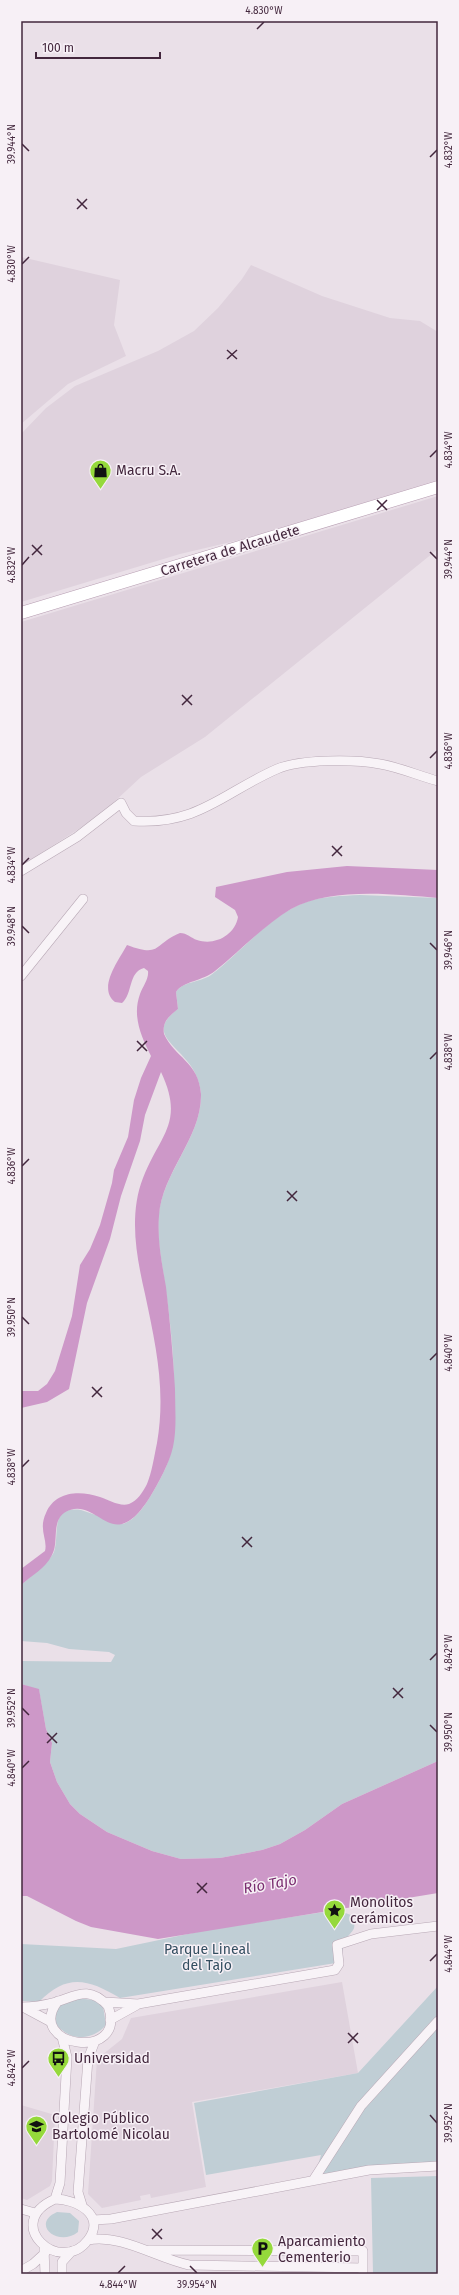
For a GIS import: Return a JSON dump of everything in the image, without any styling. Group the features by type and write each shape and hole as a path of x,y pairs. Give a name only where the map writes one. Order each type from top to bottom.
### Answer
{"main road":[{"name":"Carretera de Alcaudete","path":"21,614 438,487"}],"street":[{"path":"21,871 76,837 121,803 126,813 134,821 146,822 184,817 209,806 278,768 304,762 379,764 438,781"},
{"path":"21,976 83,899"},
{"path":"22,2007 58,2001 66,1997 86,1993 105,2002 138,2004 335,1970 339,1964 337,1946 371,1934 438,1926"},
{"path":"58,2001 52,2008 51,2022 56,2031 62,2037 79,2044 95,2042"},
{"path":"62,2274 62,2262 73,2250 88,2240 93,2231 93,2220 82,2206 78,2192 88,2059 95,2042 108,2029 110,2012 105,2002"},
{"path":"110,2020 138,2004"},
{"path":"22,2007 51,2022"},
{"path":"314,2179 361,2106 438,2021"},
{"path":"55,2199 60,2183 67,2057 62,2037"},
{"path":"93,2220 111,2219 314,2179 384,2168 438,2166"},
{"path":"45,2274 44,2250 36,2236 33,2226 35,2213 44,2204 55,2199 69,2199 82,2206"},
{"path":"21,2209 35,2213"},
{"path":"88,2240 110,2239 171,2261 228,2270 363,2271 363,2250 143,2250"},
{"path":"44,2250 63,2253 73,2250"},
{"path":"21,2271 33,2264 44,2250"}],"shaded area":[{"path":"21,257 120,280 114,325 126,356 68,384 21,424"},
{"path":"251,265 322,296 390,318 420,321 438,332 438,480 252,537 180,554 21,602 21,434 46,408 75,386 158,351 194,331 218,308 242,279"},
{"path":"438,496 438,549 205,737 141,777 99,816 21,866 21,622"},
{"path":"342,1982 358,2073 192,2102 206,2187 151,2198 150,2194 140,2196 141,2200 102,2208 88,2194 97,2059 122,2039 131,2018"},
{"name":"Colegio Público Bartolomé Nicolau","path":"21,2105 55,2115 52,2181 50,2186 27,2200 21,2198"}],"green space":[{"path":"360,895 438,898 438,1761 342,1804 305,1830 280,1844 262,1850 220,1858 181,1859 152,1851 107,1832 80,1814 70,1804 57,1782 50,1762 52,1743 46,1729 39,1690 21,1684 21,1661 111,1662 115,1655 109,1652 69,1649 47,1643 21,1641 21,1585 49,1560 54,1552 58,1523 64,1512 81,1510 123,1524 128,1522 137,1515 147,1502 162,1476 170,1456 172,1444 174,1375 170,1321 158,1222 162,1198 196,1124 200,1109 201,1094 195,1072 170,1042 164,1030 165,1024 169,1017 178,1009 176,992 179,988 187,984 211,975 267,925 292,908 306,902 319,899"},
{"name":"Parque Lineal del Tajo","path":"337,1910 351,1915 354,1925 353,1930 344,1943 342,1950 342,1962 120,1998 88,1983 68,1983 59,1986 39,2002 21,2001 21,1944 116,1949 207,1930"},
{"path":"438,1986 438,2168 314,2179 321,2155 206,2175 194,2103 358,2073"},
{"path":"75,1998 94,2000 103,2006 106,2025 102,2029 91,2035 79,2037 67,2034 57,2026 55,2019 55,2008"},
{"path":"438,2176 438,2274 373,2274 371,2178"},
{"path":"57,2212 70,2213 79,2221 78,2232 70,2236 62,2237 55,2236 50,2232 47,2228 46,2222 49,2217"}],"water":[{"path":"347,866 438,870 438,898 363,894 324,897 307,902 291,909 271,923 215,971 205,977 183,985 176,992 178,1009 165,1023 164,1034 168,1042 196,1074 201,1094 200,1110 195,1125 167,1185 159,1216 159,1243 166,1287 175,1389 175,1425 173,1447 160,1479 150,1497 137,1514 126,1523 116,1524 107,1522 90,1512 81,1509 70,1510 64,1513 59,1518 57,1524 52,1555 42,1568 21,1585 21,1569 45,1551 46,1547 43,1524 46,1513 55,1500 69,1494 84,1493 100,1497 114,1503 126,1505 132,1503 140,1496 147,1484 152,1469 160,1424 160,1386 156,1350 138,1260 135,1213 139,1189 167,1128 170,1116 171,1104 168,1089 161,1072 145,1115 140,1141 121,1196 110,1239 87,1303 69,1389 47,1402 21,1408 21,1391 38,1391 47,1384 55,1371 72,1316 80,1265 90,1249 100,1225 112,1183 114,1170 128,1137 134,1100 141,1078 151,1056 141,1033 137,1018 138,1002 147,980 148,971 144,968 135,974 128,994 122,1003 115,1002 110,996 108,989 111,974 127,945 138,949 152,950 171,937 180,933 197,940 204,941 217,940 228,934 233,929 238,917 235,910 215,897 216,887 287,872"},
{"name":"Río Tajo","path":"21,1684 39,1689 46,1729 52,1743 50,1762 57,1782 70,1804 80,1814 107,1832 152,1851 181,1859 220,1858 262,1850 280,1844 305,1830 342,1804 438,1761 438,1893 158,1939 91,1927 27,1896 21,1896"}],"place":[{"name":"Macru S.A.","path":"100,490"},
{"name":"Monolitos cerámicos","path":"335,1930"},
{"name":"Universidad","path":"59,2078"},
{"name":"Colegio Público Bartolomé Nicolau","path":"37,2146"},
{"name":"Aparcamiento Cementerio","path":"262,2268"}]}
